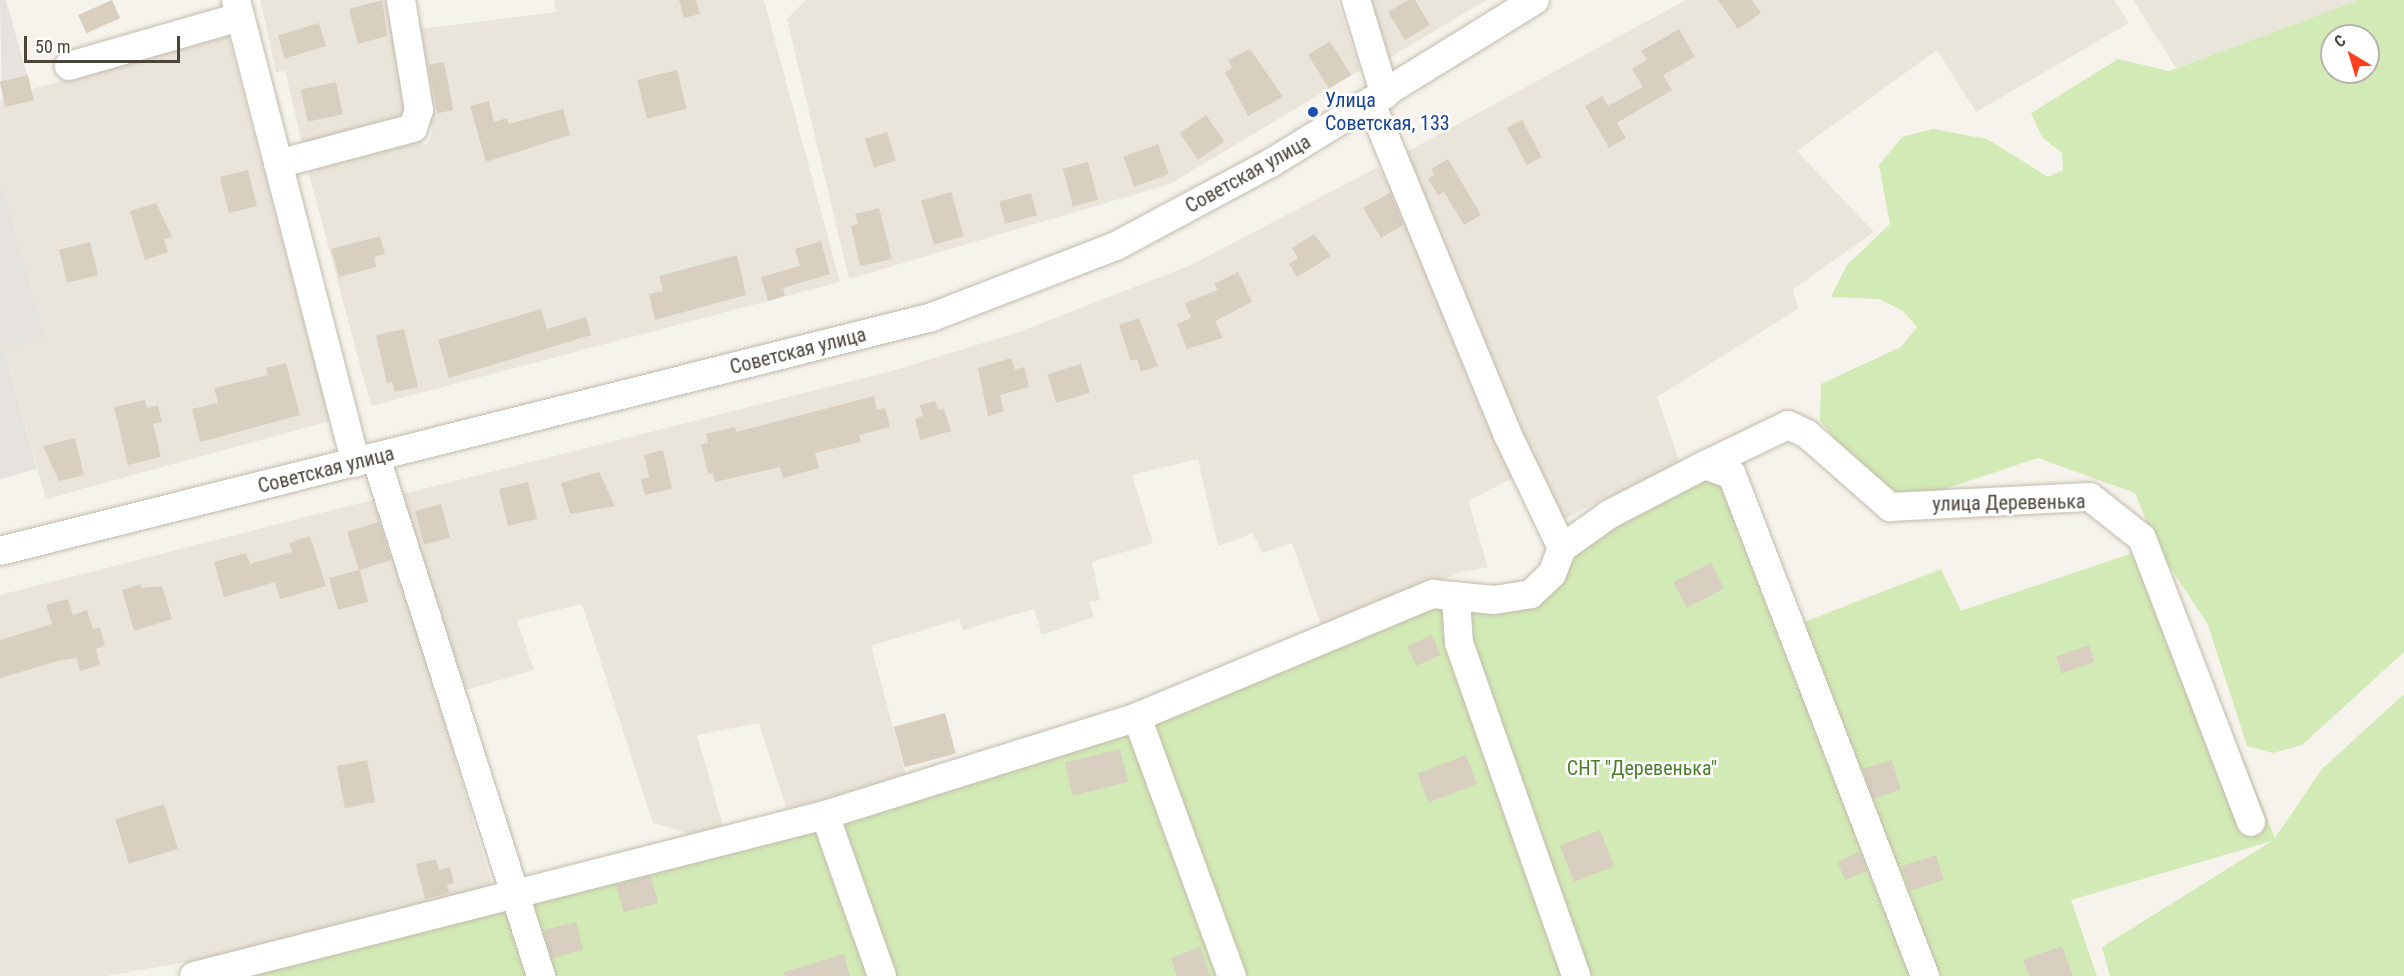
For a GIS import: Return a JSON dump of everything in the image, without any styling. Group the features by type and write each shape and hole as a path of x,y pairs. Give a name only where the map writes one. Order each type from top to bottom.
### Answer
{"street":[{"path":"278,164 413,128 419,110 401,0"},
{"path":"1356,0 1378,99 1507,433 1562,548"},
{"name":"Советская улица","path":"0,551 366,461 932,317 1116,246 1378,99 1535,0"},
{"path":"69,66 238,8 278,164 366,461 541,976"},
{"name":"улица Деревенька","path":"1705,465 1788,425 1807,434 1890,507 2090,498 2142,538 2251,822"},
{"path":"194,976 825,814 1137,717 1433,594 1456,600 1531,594 1552,574 1562,548 1620,508 1705,465 1732,476 1749,508 1925,976"},
{"path":"1456,600 1459,643 1576,976"},
{"path":"1137,717 1232,976"},
{"path":"825,814 882,976"}],"shaded area":[{"path":"0,0 6,0 34,100 2,108"},
{"path":"260,0 391,0 403,48 396,62 408,123 304,151 285,71 276,72"},
{"path":"554,0 764,0 840,282 371,406 307,167 412,135 426,145 432,134 421,29 556,12"},
{"path":"806,0 1337,0 1360,70 1170,184 849,279 787,19"},
{"path":"1367,0 1487,0 1387,59"},
{"path":"1686,0 2114,0 2129,23 1976,112 1937,50 1797,151 1874,232 1793,289 1798,309 1657,397 1680,463 1558,522 1401,155"},
{"path":"2133,0 2359,0 2176,68"},
{"path":"228,36 330,421 46,499 5,350 46,337 0,177 0,99 2,107 34,100 32,89"},
{"path":"1378,167 1393,191 1515,477 1468,501 1488,567 1458,573 1322,628 1292,543 1262,553 1253,533 1218,546 1198,459 1132,475 1153,543 1092,562 1100,600 1089,602 1094,617 1042,635 1034,609 963,630 959,619 871,646 908,782 786,808 759,723 697,735 723,826 690,834 653,823 582,604 517,620 534,670 462,691 402,494 892,371 1019,332 1191,265"},
{"path":"0,177 46,338 5,350 37,469 0,479"},
{"path":"380,498 493,889 227,955 106,976 0,976 0,595"}],"green space":[{"name":"СНТ \"Деревенька\"","path":"2359,0 2404,0 2404,652 2302,745 2273,753 2247,746 2208,625 2158,549 2275,838 2322,769 2404,694 2404,976 2110,976 2102,947 2272,841 2071,900 2097,976 194,976 825,815 1456,600 1552,574 1659,486 1732,475 1804,622 1941,569 1961,611 2156,545 2135,493 2038,458 1890,507 1820,421 1821,384 1901,347 1917,327 1903,311 1879,299 1831,297 1847,265 1890,224 1879,165 1902,137 1933,129 1987,139 2048,177 2063,170 2062,153 2042,137 2031,113 2118,59 2169,71"}],"building":[{"path":"112,0 120,18 86,33 78,15"},
{"path":"382,0 387,36 358,44 349,9"},
{"path":"679,0 696,0 700,14 684,18"},
{"path":"1408,0 1415,0 1430,25 1405,40 1388,12"},
{"path":"1718,0 1752,0 1761,13 1738,29"},
{"path":"319,23 326,46 285,59 278,36"},
{"path":"1679,29 1695,57 1663,75 1672,90 1617,123 1626,138 1609,148 1585,106 1602,96 1608,106 1643,87 1632,69 1647,60 1641,51"},
{"path":"1330,41 1351,75 1329,89 1308,55"},
{"path":"1250,49 1283,97 1248,116 1225,72 1232,68 1228,60"},
{"path":"444,62 453,110 438,113 428,65"},
{"path":"677,70 687,109 647,119 637,80"},
{"path":"28,75 34,100 6,107 0,81"},
{"path":"336,82 343,114 308,122 301,89"},
{"path":"489,101 494,122 507,118 509,124 563,109 570,135 486,162 470,106"},
{"path":"1206,115 1224,141 1198,160 1180,133"},
{"path":"1522,120 1542,157 1527,165 1507,128"},
{"path":"887,132 896,161 874,167 865,139"},
{"path":"1158,144 1169,174 1134,187 1123,157"},
{"path":"1448,159 1481,215 1464,225 1444,192 1438,195 1428,179 1434,175 1431,169"},
{"path":"1088,162 1098,200 1073,206 1063,169"},
{"path":"248,170 257,206 229,213 220,177"},
{"path":"951,192 964,236 934,245 921,201"},
{"path":"1031,193 1037,215 1005,224 999,202"},
{"path":"1390,193 1403,225 1381,238 1363,208"},
{"path":"156,203 172,237 164,239 168,252 145,260 130,211"},
{"path":"879,208 892,259 860,266 851,226 858,224 855,214"},
{"path":"1314,234 1331,256 1297,277 1289,264 1298,258 1292,248"},
{"path":"380,236 385,254 374,257 376,267 339,277 331,249"},
{"path":"821,241 830,274 783,288 785,296 768,301 761,277 800,266 795,249"},
{"path":"90,242 98,275 67,283 59,250"},
{"path":"737,255 746,295 655,320 649,294 663,291 659,276"},
{"path":"1238,272 1252,302 1215,321 1223,338 1187,349 1177,324 1191,318 1185,303 1218,290 1214,284"},
{"path":"541,309 547,329 586,317 591,335 449,378 438,340"},
{"path":"1139,318 1158,366 1141,372 1137,359 1131,361 1119,325"},
{"path":"404,329 418,387 395,392 392,382 387,383 376,335"},
{"path":"1011,358 1015,370 1024,367 1029,387 1000,395 1004,411 988,416 978,368"},
{"path":"286,363 300,415 200,442 192,409 218,403 214,388 268,375 266,368"},
{"path":"1081,364 1090,393 1056,403 1048,374"},
{"path":"874,396 877,410 885,408 890,427 859,435 861,442 815,453 819,468 783,478 780,467 715,482 713,473 708,474 701,444 708,443 706,434 735,427 736,432"},
{"path":"145,400 147,408 158,405 162,422 153,424 161,457 128,465 114,407"},
{"path":"935,401 938,410 944,409 951,431 920,440 915,419 923,416 920,405"},
{"path":"75,438 84,475 59,481 43,446"},
{"path":"663,450 672,489 645,495 641,479 649,477 644,455"},
{"path":"599,472 615,506 570,514 561,483"},
{"path":"528,482 537,519 508,526 499,489"},
{"path":"441,504 450,538 424,545 415,511"},
{"path":"379,522 391,560 360,570 368,602 338,610 329,578 359,570 347,532"},
{"path":"310,536 326,586 280,599 275,582 224,597 214,562 246,553 250,564 292,552 289,543"},
{"path":"1711,563 1724,589 1687,608 1674,582"},
{"path":"141,584 142,588 162,586 172,619 134,631 122,590"},
{"path":"68,599 73,615 87,610 93,629 100,627 105,646 96,649 100,665 80,671 77,658 61,660 0,678 0,640 52,624 46,605"},
{"path":"1432,635 1441,655 1416,666 1407,646"},
{"path":"2089,645 2095,662 2062,673 2056,656"},
{"path":"945,713 956,754 905,767 894,727"},
{"path":"1120,749 1128,782 1073,796 1065,763"},
{"path":"1466,755 1477,784 1429,803 1417,774"},
{"path":"367,760 375,802 345,808 337,766"},
{"path":"1892,760 1901,790 1872,798 1863,769"},
{"path":"164,804 178,849 129,864 115,819"},
{"path":"1600,830 1614,866 1574,882 1560,845"},
{"path":"1859,852 1867,870 1845,880 1837,862"},
{"path":"1936,855 1944,880 1910,891 1902,866"},
{"path":"436,859 439,870 450,867 454,883 447,885 449,893 425,899 416,864"},
{"path":"651,876 658,903 623,912 616,885"},
{"path":"576,922 583,950 551,958 544,930"},
{"path":"2062,946 2073,976 2029,976 2023,960"},
{"path":"1200,947 1210,976 1177,976 1171,958"},
{"path":"844,954 850,976 785,976 784,972"}],"place":[{"name":"Улица Советская, 133","path":"1313,112"}]}
